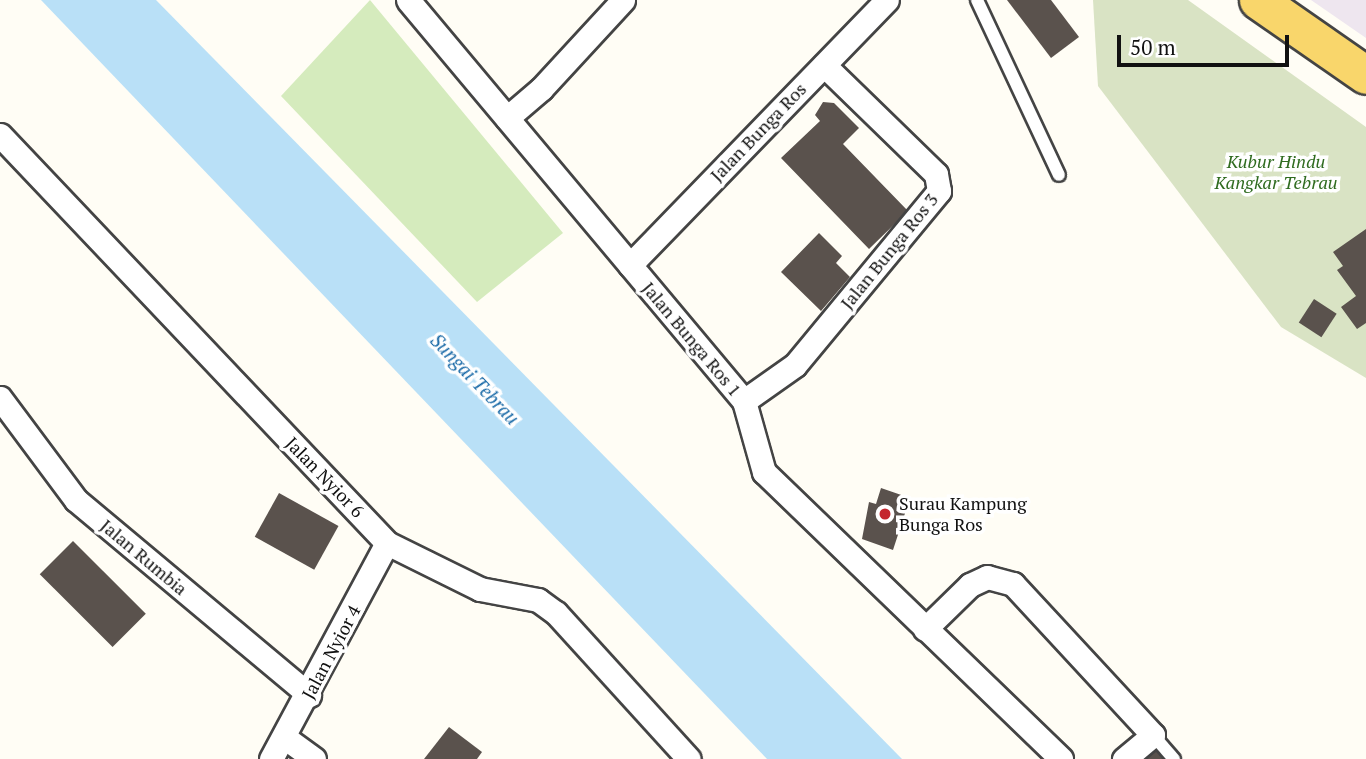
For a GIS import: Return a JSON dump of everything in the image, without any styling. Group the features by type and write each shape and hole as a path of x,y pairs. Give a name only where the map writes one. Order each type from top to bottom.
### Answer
{"main road":[{"path":"1258,0 1366,75"}],"street":[{"name":"Jalan Bunga Ros 1","path":"408,0 744,401 764,472 1061,759"},
{"path":"507,118 541,89 623,0"},
{"name":"Jalan Bunga Ros","path":"630,265 824,65 876,3"},
{"name":"Jalan Bunga Ros 3","path":"744,401 795,365 939,191 936,174 824,65"},
{"name":"Jalan Nyior 6","path":"0,135 387,543 480,589 538,600 556,613 689,759"},
{"name":"Jalan Rumbia","path":"0,398 76,500 309,695"},
{"name":"Jalan Nyior 4","path":"271,759 309,695 387,543"},
{"path":"925,629 970,585 987,576 1013,584 1153,735 1124,759"},
{"path":"284,737 314,759"}],"lane":[{"path":"977,0 1059,175"},
{"path":"1153,735 1174,759"}],"shaded area":[{"path":"1311,0 1366,0 1366,38"}],"green space":[{"path":"370,0 563,233 477,302 281,96"},
{"name":"Kubur Hindu Kangkar Tebrau","path":"1093,0 1188,0 1366,127 1366,378 1281,327 1098,86"}],"water":[{"name":"Sungai Tebrau","path":"41,0 156,0 902,759 767,759"}],"building":[{"path":"1007,0 1051,0 1079,37 1051,58"},
{"path":"823,102 834,103 859,128 843,144 908,211 869,249 781,158 820,121 815,115"},
{"path":"1366,229 1366,323 1357,329 1341,307 1356,296 1337,270 1343,266 1333,252"},
{"path":"819,233 842,256 836,263 850,277 821,311 781,272"},
{"path":"1314,299 1337,314 1321,337 1299,322"},
{"name":"Surau Kampung Bunga Ros","path":"881,488 910,498 893,550 862,539 869,502 876,504"},
{"path":"279,493 338,526 314,570 255,537"},
{"path":"73,541 146,614 113,647 40,574"},
{"path":"449,727 482,752 477,759 424,759"},
{"path":"1156,748 1166,759 1143,759"}],"place":[{"name":"Surau Kampung Bunga Ros","path":"885,514"}]}
